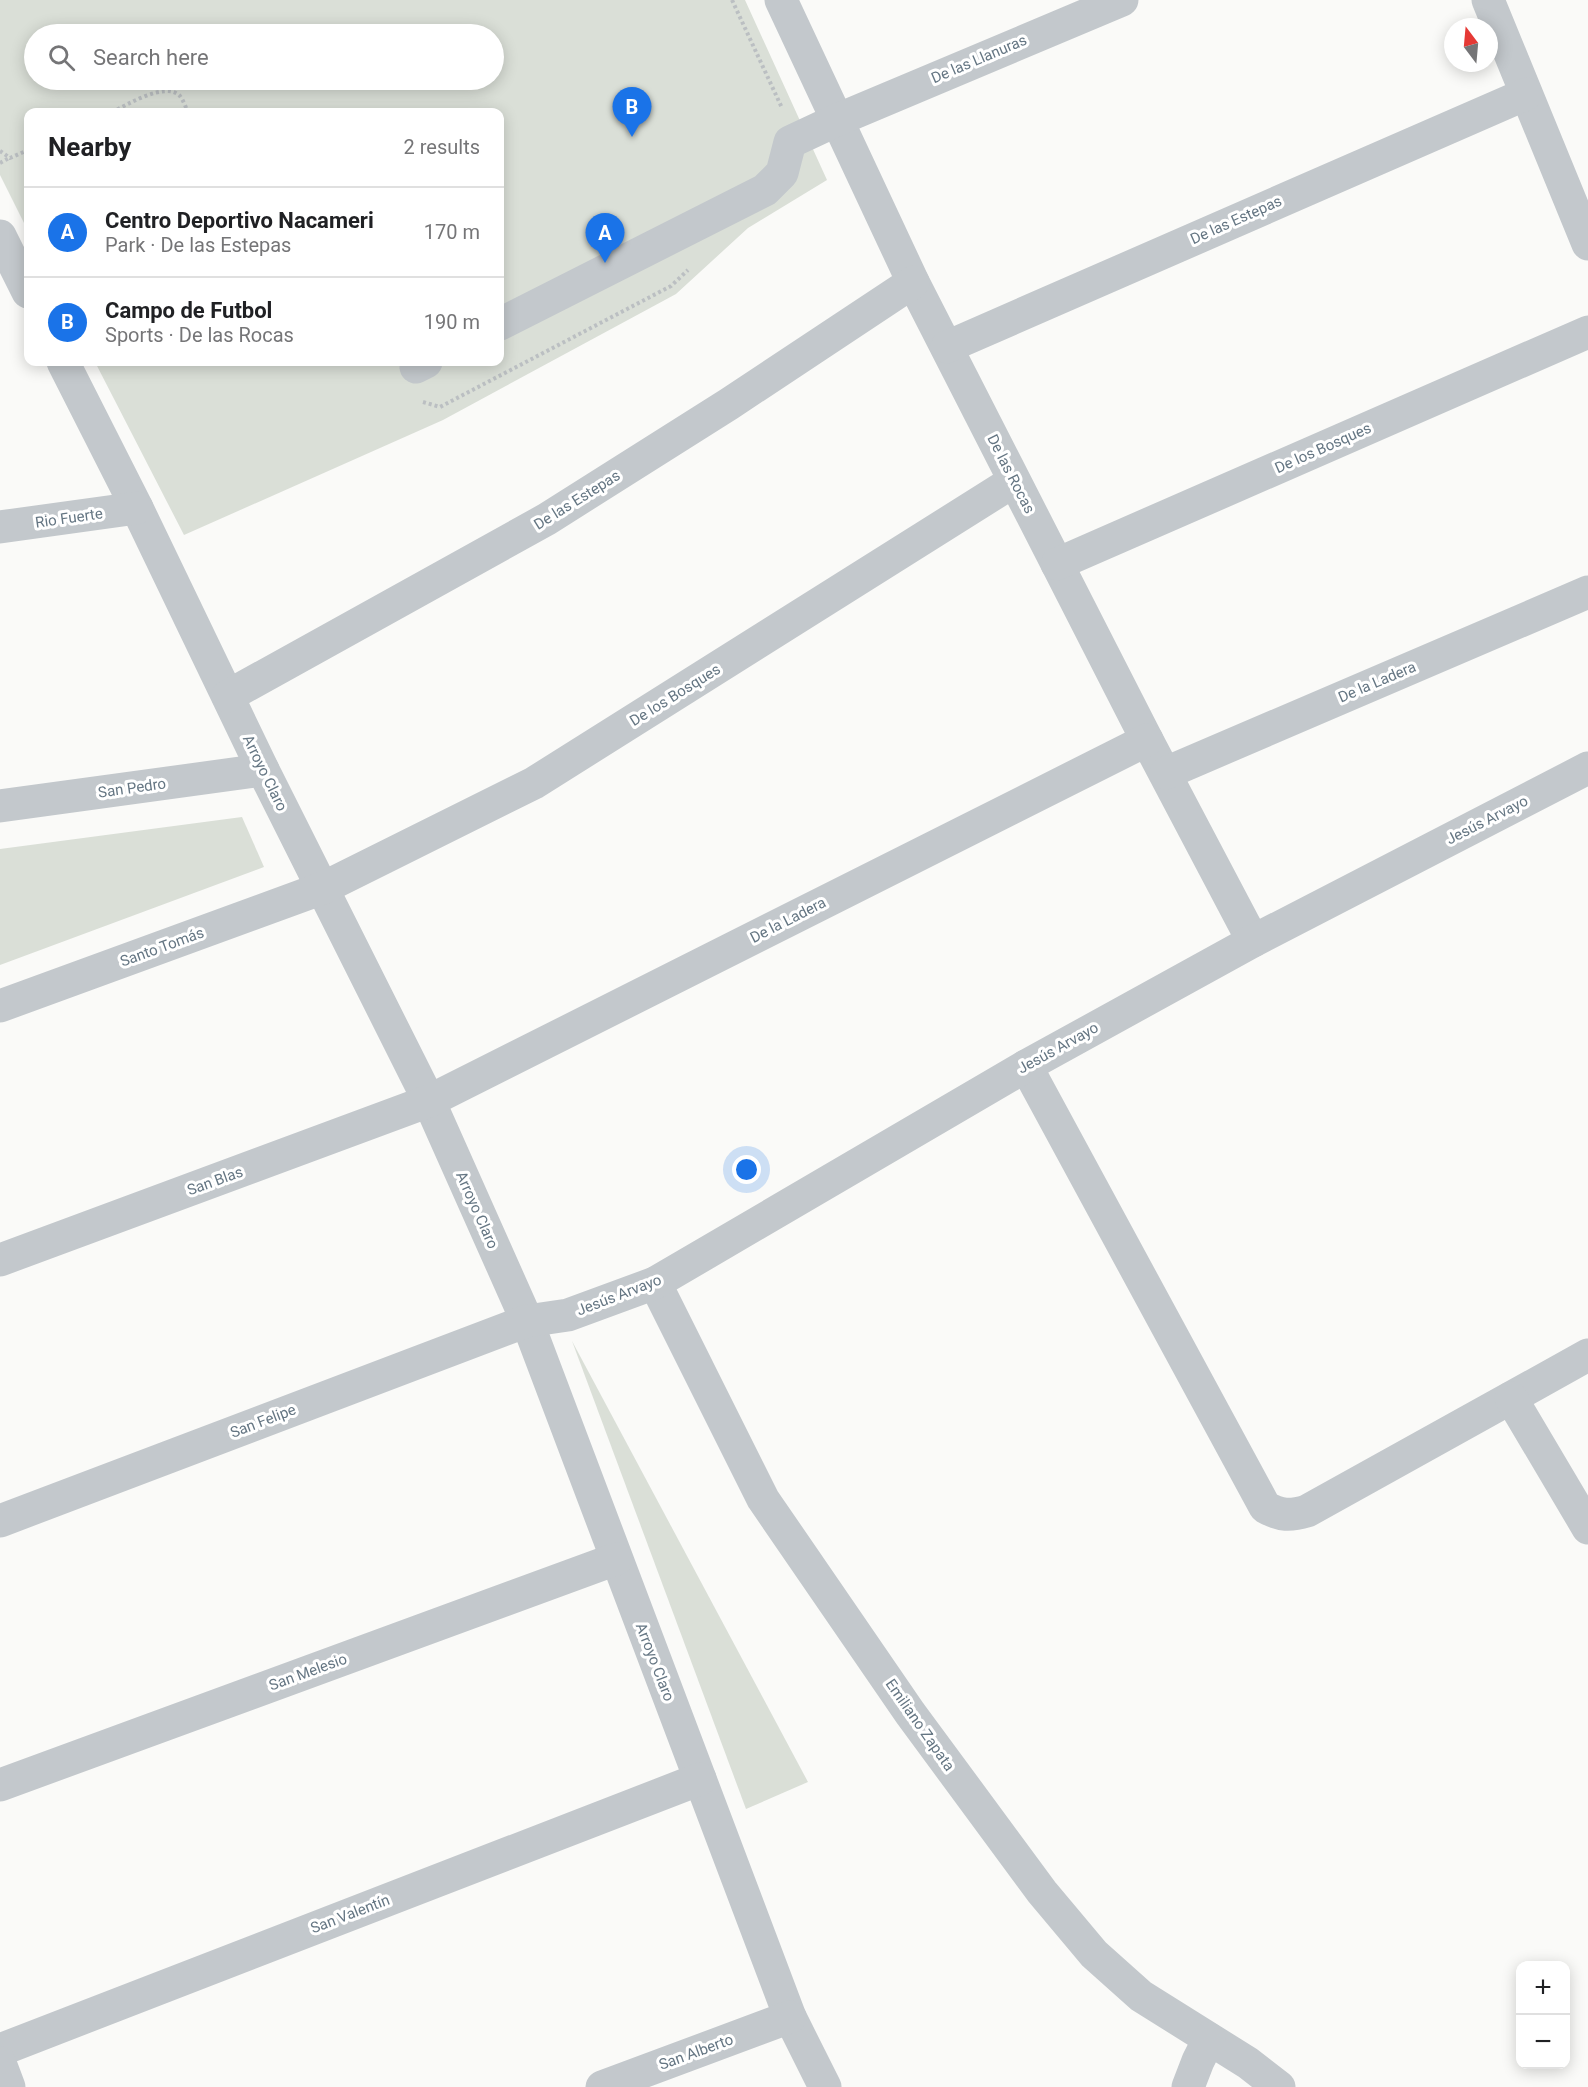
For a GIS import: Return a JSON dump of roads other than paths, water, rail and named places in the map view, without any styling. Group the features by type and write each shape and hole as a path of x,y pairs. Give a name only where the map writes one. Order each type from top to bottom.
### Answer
{"street":[{"name":"De las Rocas","path":"781,0 913,282 1147,740 1253,941"},
{"name":"De las Llanuras","path":"504,322 765,189 782,173 790,142 1065,10 1122,0"},
{"path":"1488,0 1588,244"},
{"name":"De las Estepas","path":"947,347 1526,94"},
{"path":"1,239 24,284"},
{"name":"De las Estepas","path":"228,696 547,519 729,404 913,282"},
{"name":"De los Bosques","path":"1057,564 1588,332"},
{"name":"Arroyo Claro","path":"65,366 137,508 263,770 429,1101 527,1321 790,2017 825,2087"},
{"name":"De los Bosques","path":"323,888 534,783 1014,481"},
{"name":"Rio Fuerte","path":"0,527 137,508"},
{"name":"De la Ladera","path":"1166,773 1588,592"},
{"name":"De la Ladera","path":"429,1101 1147,740"},
{"name":"Jesús Arvayo","path":"527,1321 568,1315 655,1283 1026,1066 1253,941 1588,768"},
{"name":"San Pedro","path":"0,806 263,770"},
{"name":"Santo Tomás","path":"0,1006 323,888"},
{"path":"1026,1066 1265,1507 1278,1514 1290,1516 1307,1511 1588,1355"},
{"name":"San Blas","path":"0,1260 429,1101"},
{"name":"Emiliano Zapata","path":"655,1283 764,1500 910,1713 1042,1892 1094,1954 1141,1996 1248,2063 1279,2087"},
{"name":"San Felipe","path":"0,1521 527,1321"},
{"path":"1511,1398 1588,1528"},
{"name":"San Melesio","path":"0,1785 616,1558"},
{"name":"San Valentín","path":"0,2050 700,1779"},
{"name":"San Alberto","path":"602,2087 790,2017"},
{"path":"1188,2087 1209,2039"},
{"path":"0,2063 9,2087"}],"place":[{"name":"Campo de Futbol","path":"632,137"},
{"name":"Centro Deportivo Nacameri","path":"605,263"}]}
